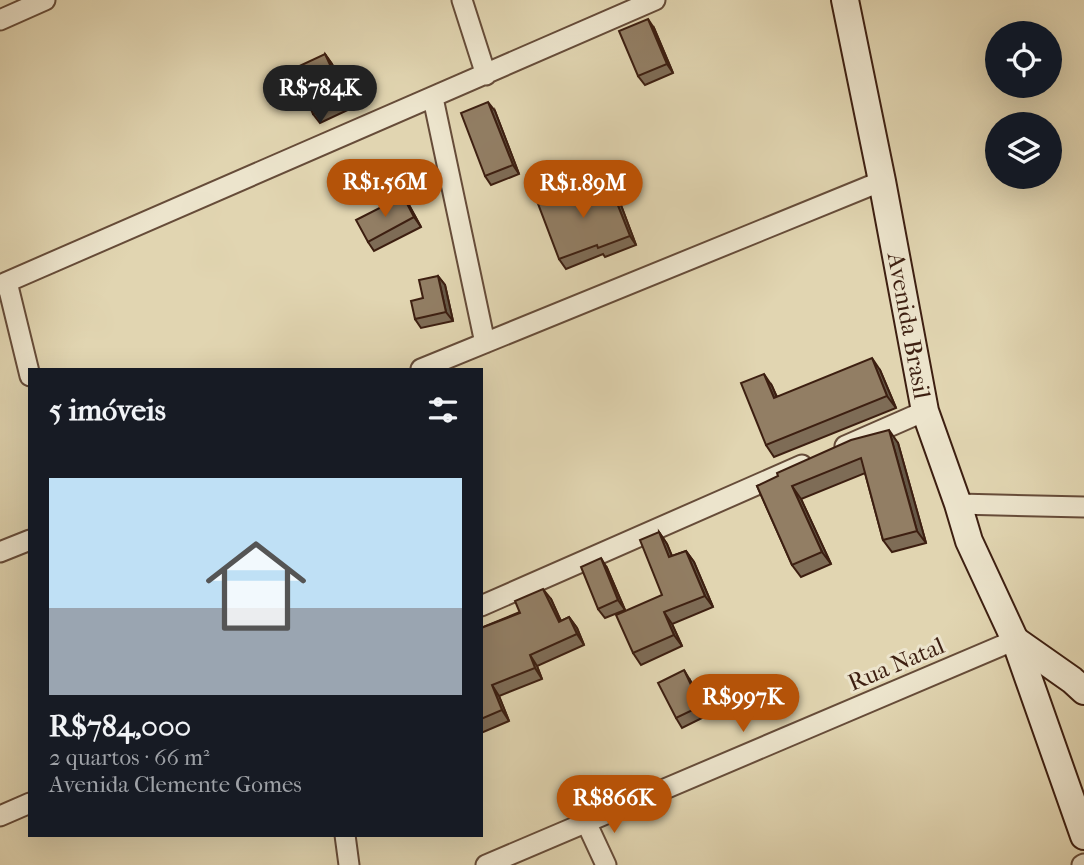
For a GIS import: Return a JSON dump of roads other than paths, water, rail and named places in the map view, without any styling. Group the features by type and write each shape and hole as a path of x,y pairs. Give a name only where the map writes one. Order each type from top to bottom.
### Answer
{"street":[{"path":"0,20 46,0"},
{"path":"462,0 486,75"},
{"path":"28,369 4,283 655,0"},
{"name":"Avenida Brasil","path":"845,0 925,411 969,541 1016,640 1084,836"},
{"path":"433,98 485,343"},
{"path":"423,368 882,181"},
{"path":"483,605 925,411"},
{"path":"958,504 1084,507"},
{"path":"0,552 28,541"},
{"path":"1016,640 1084,691"},
{"name":"Rua Natal","path":"486,865 1016,640"},
{"path":"0,816 28,804"},
{"path":"586,822 606,865"},
{"path":"345,837 349,865"}]}
